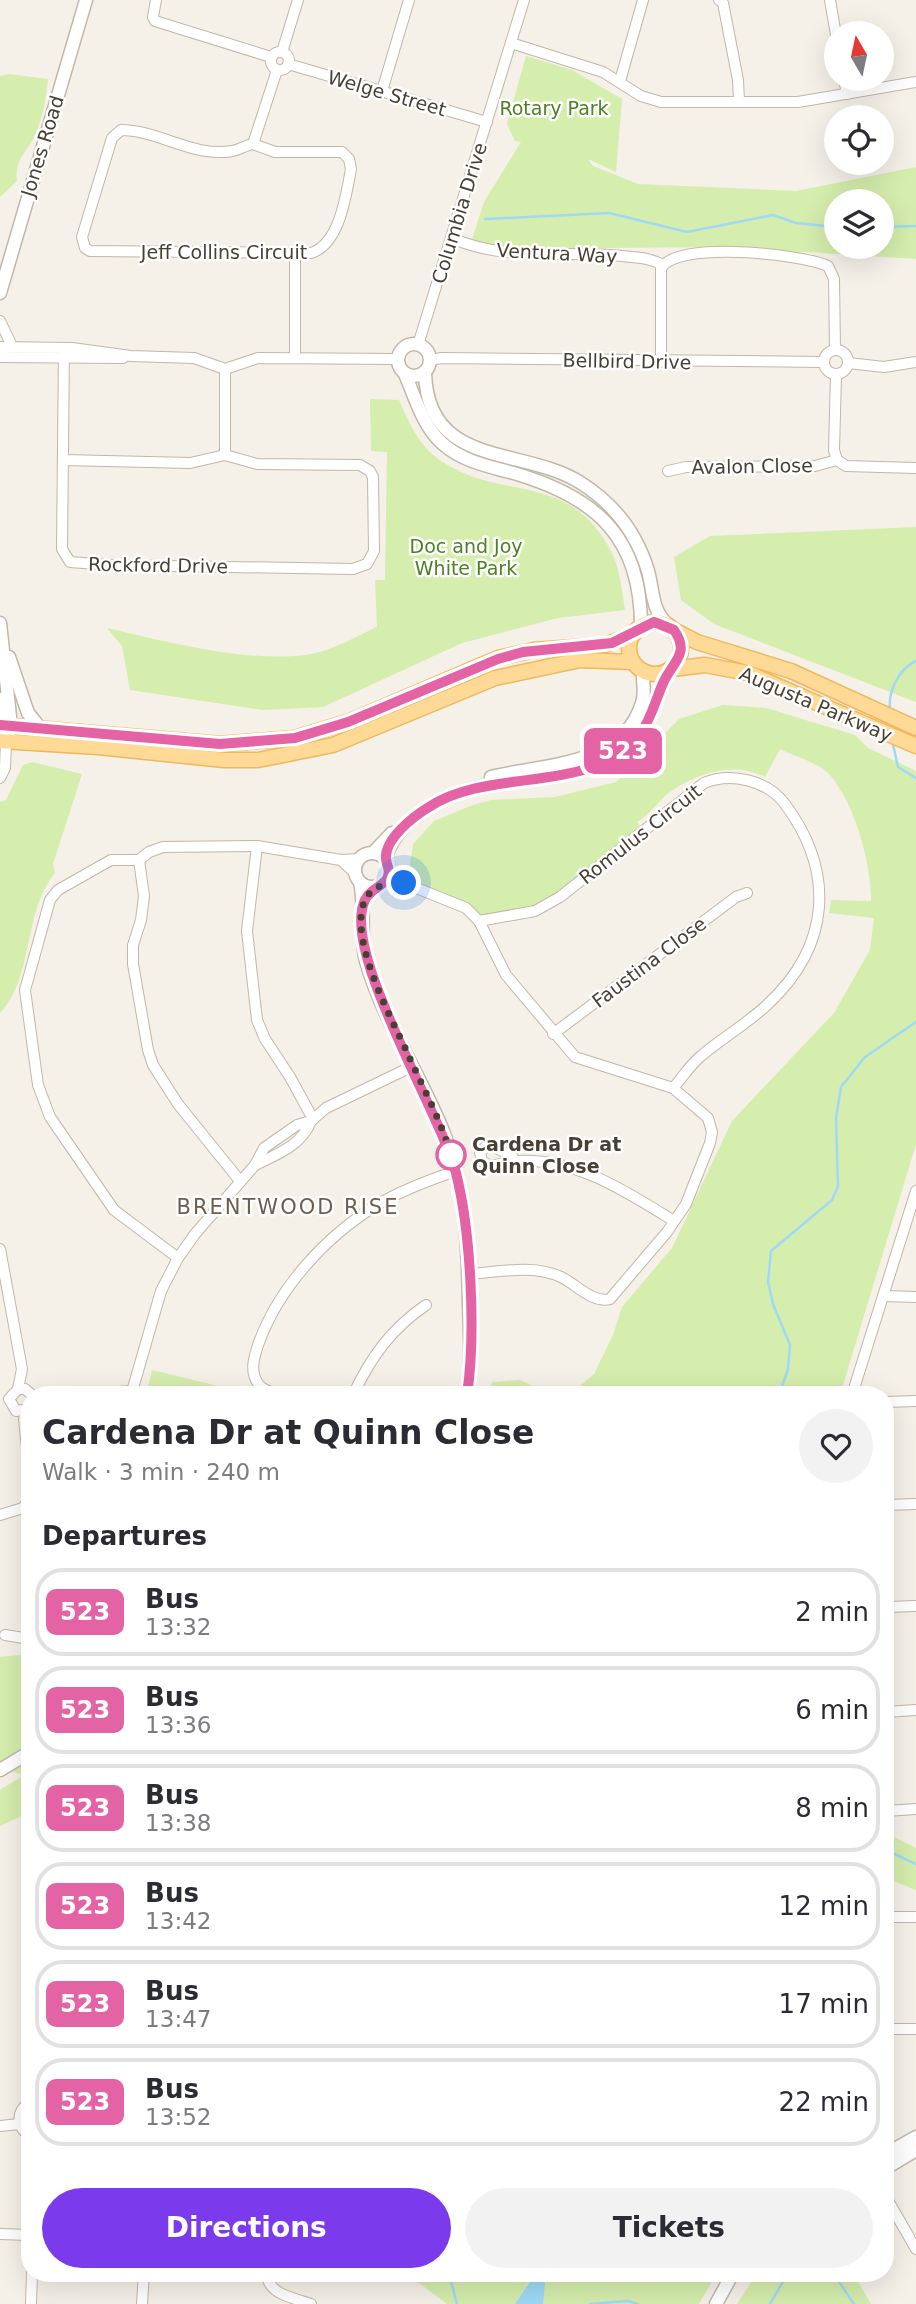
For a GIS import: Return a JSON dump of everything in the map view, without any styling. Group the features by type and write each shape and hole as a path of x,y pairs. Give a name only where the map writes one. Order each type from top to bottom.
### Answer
{"main road":[{"path":"3,742 224,760 292,755 344,740 495,678 580,660 638,666 660,674 670,670 681,654 682,645 671,627 654,622 605,645 534,650 498,659 348,722 295,738 220,744 4,725"},
{"name":"Augusta Parkway","path":"671,627 708,646 791,671 916,729"},
{"path":"637,630 629,648 638,666"},
{"name":"Augusta Parkway","path":"670,670 705,665 748,673 916,746"}],"street":[{"name":"Jones Road","path":"0,293 86,0"},
{"path":"156,0 153,17 155,21 271,57 282,52 298,0"},
{"path":"382,91 409,0"},
{"name":"Columbia Drive","path":"418,345 524,0"},
{"path":"620,80 643,0"},
{"path":"719,0 723,3 726,16 738,80 739,101"},
{"path":"830,0 834,21"},
{"path":"511,43 603,72 620,80 640,96 661,102 798,102 916,82"},
{"path":"271,57 272,66 283,69 288,64 288,57 282,52"},
{"name":"Welge Street","path":"288,64 486,122"},
{"path":"253,144 277,69"},
{"name":"Jeff Collins Circuit","path":"121,130 135,130 197,148 232,151 253,144 275,152 342,152 349,159 350,174 331,239 323,249 295,253 96,252 85,248 83,242 112,138 121,130"},
{"name":"Ventura Way","path":"452,239 491,251 649,257 663,265"},
{"path":"661,362 663,265 678,256 744,251 824,264 831,268 834,279 835,350"},
{"path":"295,253 295,358"},
{"path":"0,321 12,346"},
{"path":"398,359 403,349 418,345 427,351 428,394 451,436 468,447 552,470 579,482 606,501 627,525 641,550 654,610 671,627"},
{"path":"0,347 12,346 64,353 194,358 225,369 249,359 398,359"},
{"path":"835,350 846,355 848,363 844,371 836,374 827,371 824,362 828,352 835,350"},
{"path":"0,357 64,353"},
{"name":"Rockford Drive","path":"64,353 64,554 74,564 361,567 367,564 374,551 374,483 370,471 360,465 247,463 225,454"},
{"name":"Bellbird Drive","path":"428,366 442,358 824,362"},
{"path":"398,359 423,416 443,444 464,459 547,483 574,495 598,513 616,534 627,555 639,600 637,630"},
{"path":"848,363 884,367 916,362"},
{"path":"405,374 418,376 428,366"},
{"path":"64,460 190,463 225,454 225,369"},
{"path":"836,374 834,450 837,460 846,467 916,468"},
{"name":"Avalon Close","path":"668,471 686,467 815,467 837,460"},
{"path":"0,623 4,648 5,768 0,778"},
{"path":"4,648 28,713 40,728"},
{"path":"178,1258 120,1216 50,1117 38,1085 25,990 50,900 58,890 111,860 139,860 149,852 163,847 257,846 341,860 360,859 373,853 410,814 444,791 527,768 578,760 611,746 627,731 643,703 638,666"},
{"path":"364,901 379,885 388,864 393,841 402,829 429,806 451,794 479,786 575,771 614,757 645,726 670,670"},
{"path":"0,699 4,725"},
{"name":"Romulus Circuit","path":"479,921 535,911 560,897 704,783 718,779 745,779 774,793 793,816 815,862 821,892 811,946 793,978 767,1005 699,1058 673,1088"},
{"path":"255,1165 283,1153 306,1135 312,1120 290,1077 265,1039 257,1020 247,942 257,846"},
{"path":"373,853 388,864 404,883"},
{"path":"360,859 358,877 364,901 362,927 366,960 443,1131 456,1171 465,1216 469,1274 468,1386"},
{"path":"139,860 144,896 141,920 133,945 133,964 151,1058 178,1104 240,1181"},
{"path":"341,860 358,877 379,885 404,883 466,908 479,921 506,975 575,1057 673,1088 708,1118 712,1132 686,1204 619,1292 603,1301 561,1277 544,1272 469,1274"},
{"name":"Faustina Close","path":"553,1034 736,897 747,893"},
{"path":"133,1386 160,1292 178,1258 255,1165 264,1148 277,1136 312,1120 326,1108 413,1066"},
{"path":"514,1160 563,1166 605,1180 674,1221"},
{"path":"259,1386 253,1374 252,1362 276,1302 332,1238 377,1205 425,1181 456,1171"},
{"path":"855,1386 916,1191"},
{"path":"0,1249 3,1283 24,1386"},
{"path":"883,1296 916,1297"},
{"path":"357,1386 368,1363 385,1339 403,1320 426,1305"},
{"path":"894,1402 916,1401"},
{"path":"15,1408 21,1436"},
{"path":"894,1505 916,1504"},
{"path":"0,1515 21,1509"},
{"path":"894,1607 916,1606"},
{"path":"5,1635 21,1638"},
{"path":"894,1711 916,1710"},
{"path":"0,1770 21,1757"},
{"path":"894,1810 916,1809"},
{"path":"894,1917 916,1916"},
{"path":"894,2029 916,2029"},
{"path":"0,2126 19,2124 21,2112"},
{"path":"894,2149 916,2137"},
{"path":"894,2163 916,2150"},
{"path":"894,2211 916,2249"},
{"path":"0,2234 21,2235"},
{"path":"31,2304 32,2282"},
{"path":"142,2304 143,2282"},
{"path":"269,2282 275,2291 311,2304"},
{"path":"716,2304 728,2282"}],"green space":[{"name":"Rotary Park","path":"526,56 572,70 622,99 616,172 588,159 593,166 638,184 796,191 876,175 894,175 894,171 916,167 916,259 894,258 894,189 824,189 824,253 727,247 469,249 484,202 521,142 515,141 507,124"},
{"path":"9,74 48,79 40,121 17,167 17,181 0,197 0,76"},
{"name":"Doc and Joy White Park","path":"370,399 399,400 411,425 433,455 464,474 534,491 576,509 595,527 615,559 625,610 558,618 462,643 323,707 263,710 130,690 122,646 107,628 209,650 288,656 320,652 377,627 375,580 385,580 387,452 371,451"},
{"path":"916,527 916,702 714,624 681,600 674,557 710,536"},
{"path":"723,705 766,708 855,735 868,748 916,771 916,1144 843,1386 580,1386 594,1374 613,1335 622,1307 672,1248 732,1121 834,1013 870,950 874,918 829,913 831,900 871,901 871,886 865,852 854,817 829,774 813,763 780,749 765,777 753,772 727,770 688,781 666,795 637,822 644,832 535,911 479,921 466,908 407,885 413,844 434,821 491,800 555,797 616,782 679,719"},
{"path":"32,762 82,774 53,864 55,873 37,907 19,981 0,1013 0,802 6,800 23,765"},
{"path":"152,1370 218,1386 148,1386"},
{"path":"520,1380 533,1386 491,1386 492,1382"},
{"path":"21,1655 21,1774 0,1768 0,1657"},
{"path":"21,1777 21,1816 0,1826 0,1790"},
{"path":"894,1837 916,1848 916,1890 894,1881"},
{"path":"416,2282 712,2282 699,2304 447,2304"},
{"path":"751,2282 858,2282 871,2304 737,2304"}],"water":[{"path":"530,2282 545,2282 543,2304 515,2304"}],"waterway":[{"path":"485,219 609,213 687,232 773,215 796,223 824,226"},
{"path":"894,227 916,226"},
{"path":"890,709 896,681 904,669 916,661"},
{"path":"892,740 898,767 916,778"},
{"path":"782,1386 788,1369 790,1345 773,1304 768,1282 771,1251 832,1200 838,1186 836,1118 841,1087 865,1057 916,1022"},
{"path":"894,1854 916,1864"},
{"path":"451,2282 457,2304"},
{"path":"770,2304 783,2282"},
{"path":"839,2282 854,2304"},
{"path":"590,2304 628,2301 638,2304"}],"bus line":[{"name":"523","path":"0,725 140,734 220,744 295,738 348,722 474,667 523,652 612,643 634,634 641,626 654,622 668,625 679,637 682,645 678,662 669,671 645,726 624,751 603,763 575,771 461,790 429,806 402,829 393,841 386,859 390,869 387,879 374,887 364,901 363,944 372,978 443,1131 459,1184 468,1247 468,1386"}],"place":[{"name":"Cardena Dr at Quinn Close","path":"451,1155"}],"district":[{"name":"BRENTWOOD RISE","path":"288,1207"}],"route":[{"path":"404,883 389,882 374,887 364,901 363,944 372,978 443,1131 451,1155"}]}
